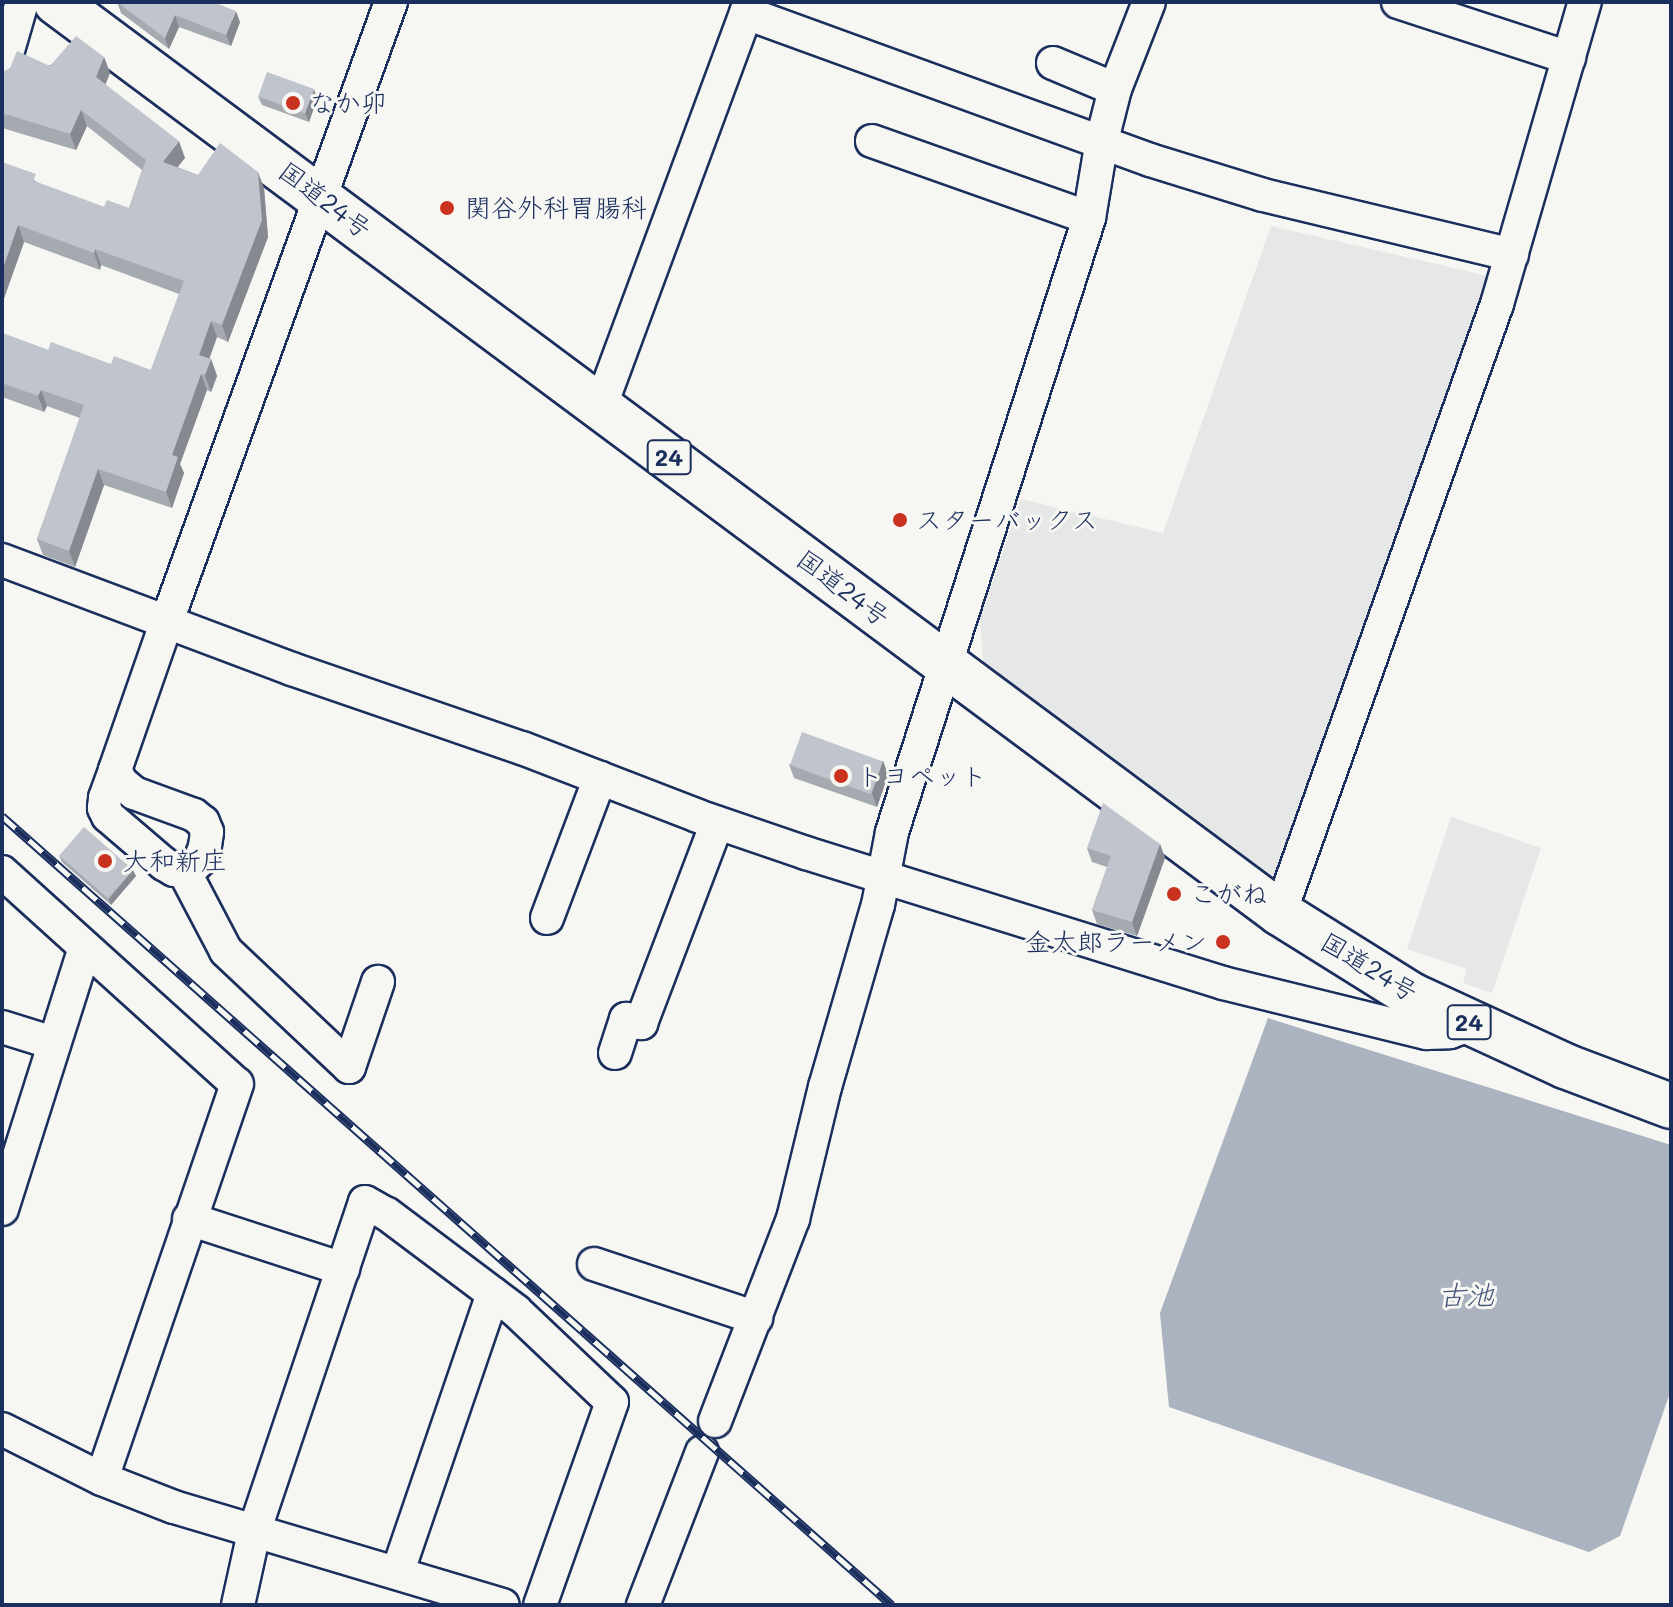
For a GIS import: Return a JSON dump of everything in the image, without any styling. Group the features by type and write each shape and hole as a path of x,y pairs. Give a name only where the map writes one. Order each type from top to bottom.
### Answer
{"highway":[{"name":"国道24号","path":"56,2 1280,913 1413,996 1565,1066 1671,1106"}],"street":[{"path":"2,71 22,2"},
{"path":"378,982 349,1067 226,951 184,871 164,864 108,816 104,808 167,621 391,2"},
{"path":"715,1421 793,1219 884,878 892,832 1089,218 1102,140 1115,89 1149,2"},
{"path":"1398,2 1569,58"},
{"path":"1280,913 1512,255 1585,2"},
{"path":"601,405 748,8 1150,160 1263,195 1512,255"},
{"path":"1053,63 1115,89"},
{"path":"872,141 1089,218"},
{"path":"2,560 717,823 884,878 1223,983 1427,1033 1450,1032 1472,1024"},
{"path":"115,770 121,782 134,793 194,815 203,822 207,832 200,860 184,871"},
{"path":"547,918 600,778"},
{"path":"615,1053 626,1019 641,1023 717,823"},
{"path":"2,872 237,1084 102,1479"},
{"path":"2,1209 9,1164 85,948"},
{"path":"2,1027 53,1043"},
{"path":"238,1605 254,1532 365,1202 387,1214 516,1311 612,1402 540,1605"},
{"path":"189,1219 343,1269"},
{"path":"594,1264 756,1318"},
{"path":"398,1571 493,1294"},
{"path":"2,1429 102,1479 254,1532 398,1571 503,1605"},
{"path":"643,1605 702,1452"}],"shaded area":[{"path":"1271,226 1497,278 1287,872 1267,877 983,663 980,618 1021,499 1163,533"},
{"path":"1451,817 1541,848 1492,993 1463,983 1467,969 1407,949"}],"water":[{"name":"古池","path":"1268,1018 1671,1145 1671,1390 1620,1536 1589,1552 1169,1407 1160,1313"}],"building":[{"path":"117,2 213,2 236,11 226,35 175,15 165,38"},
{"path":"76,36 104,57 96,77 179,141 163,162 198,175 220,143 258,172 262,220 222,325 211,321 199,355 211,359 205,375 201,374 172,455 178,457 166,492 98,469 69,551 37,539 84,405 41,390 38,396 2,383 2,333 48,350 51,342 111,364 114,356 151,370 184,281 18,225 2,271 2,162 36,174 33,181 104,207 107,200 129,208 146,160 81,110 70,134 2,113 2,72 10,68 17,51 50,66"},
{"path":"267,72 314,89 305,114 258,96"},
{"name":"トヨペット","path":"802,732 883,761 871,794 790,765"},
{"path":"1103,803 1160,844 1132,922 1092,910 1111,856 1087,848"},
{"path":"84,827 133,870 108,898 59,856"}],"railway":[{"path":"2,816 892,1605"}],"place":[{"name":"なか卯","path":"293,103"},
{"name":"関谷外科胃腸科","path":"447,208"},
{"name":"スターバックス","path":"900,520"},
{"name":"トヨペット","path":"841,776"},
{"name":"大和新庄","path":"105,861"},
{"name":"こがね","path":"1174,894"},
{"name":"金太郎ラーメン","path":"1223,942"}]}
